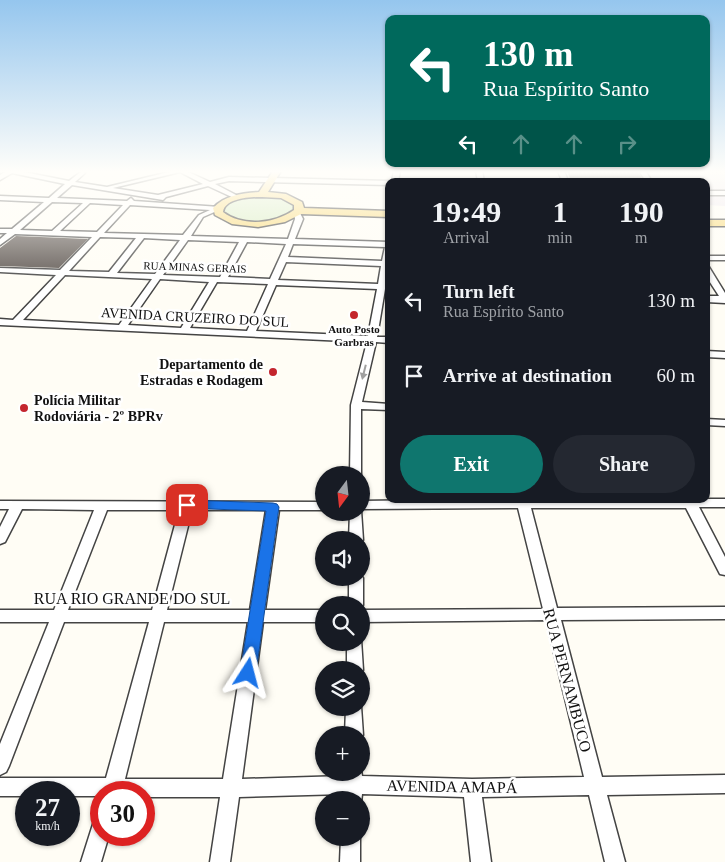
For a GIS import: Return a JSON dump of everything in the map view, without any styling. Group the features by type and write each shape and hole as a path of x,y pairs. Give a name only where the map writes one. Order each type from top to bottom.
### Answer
{"main road":[{"path":"218,211 218,214 228,220 249,224 278,221 297,211"},
{"path":"336,211 385,213"},
{"path":"710,221 725,223"}],"street":[{"path":"0,243 37,211"},
{"path":"54,233 78,211"},
{"path":"15,323 120,211"},
{"path":"121,328 201,216 211,211"},
{"path":"251,334 299,218 299,211"},
{"path":"0,231 385,244"},
{"path":"112,274 142,236"},
{"path":"184,331 244,240"},
{"path":"710,258 725,258"},
{"path":"282,259 385,264"},
{"name":"RUA MINAS GERAIS","path":"0,270 385,287"},
{"path":"710,275 725,299"},
{"path":"356,466 356,405 385,291"},
{"path":"710,299 725,299"},
{"name":"AVENIDA CRUZEIRO DO SUL","path":"0,322 385,340"},
{"path":"710,354 725,355"},
{"path":"356,405 385,407"},
{"path":"710,422 725,423"},
{"path":"710,502 725,502"},
{"path":"370,505 442,503"},
{"name":"RUA PERNAMBUCO","path":"523,503 615,862"},
{"path":"690,503 725,570"},
{"path":"0,505 315,506"},
{"path":"0,539 18,505"},
{"path":"0,766 102,505"},
{"path":"114,781 187,505"},
{"path":"220,862 273,507"},
{"path":"370,616 552,616 725,613"},
{"name":"RUA RIO GRANDE DO SUL","path":"0,616 315,616"},
{"name":"AVENIDA AMAPÁ","path":"155,789 353,786 472,788 725,784"},
{"name":"AVENIDA AMAPÁ","path":"0,787 90,789"},
{"path":"472,788 481,862"},
{"path":"91,862 96,846"},
{"path":"350,862 351,846"}],"green space":[{"path":"222,211 292,211 285,217 257,223 240,221 222,215"}],"building":[{"path":"16,236 88,239 59,268 0,266 0,248"}],"place":[{"name":"Auto Posto Garbras","path":"354,315"},
{"name":"Departamento de Estradas e Rodagem","path":"273,372"},
{"name":"Polícia Militar Rodoviária - 2º BPRv","path":"24,408"}],"route":[{"path":"187,505 273,507 248,673"}]}
